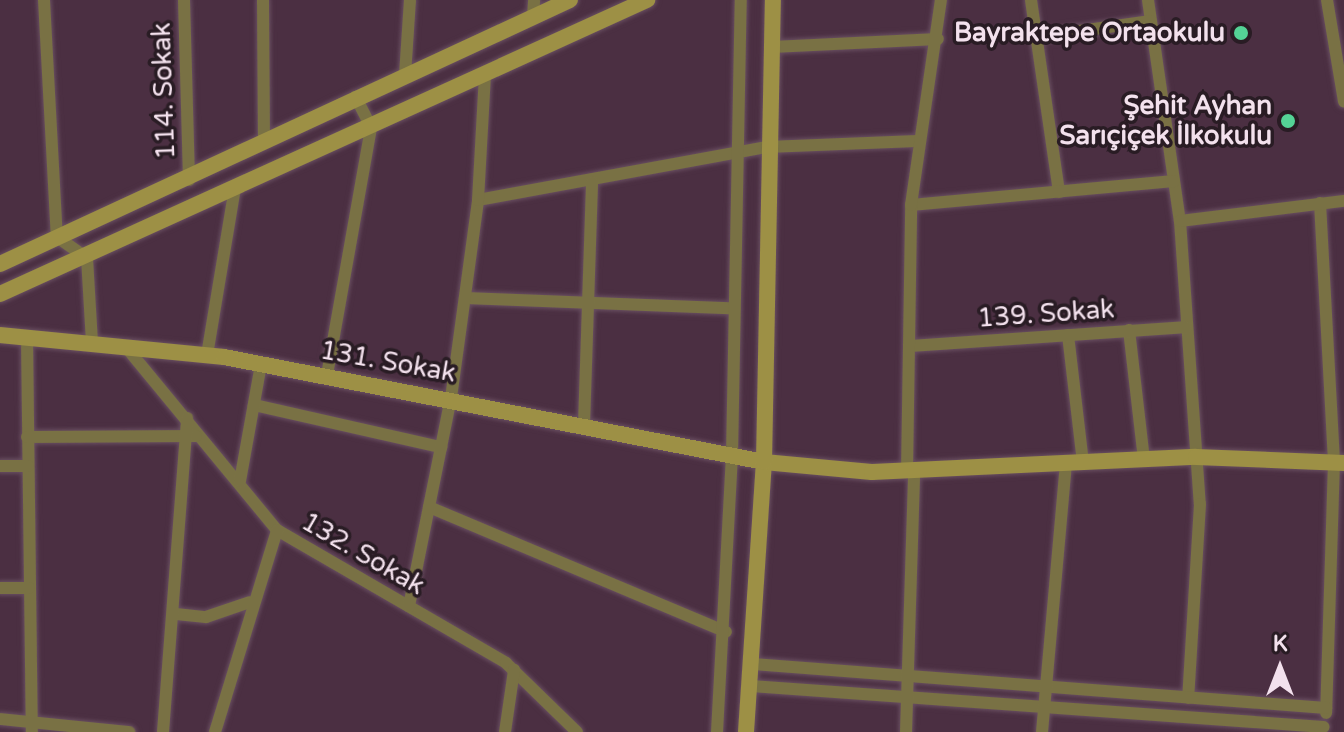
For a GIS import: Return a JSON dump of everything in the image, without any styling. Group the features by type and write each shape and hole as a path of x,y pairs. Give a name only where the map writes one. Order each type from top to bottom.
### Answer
{"street":[{"path":"44,0 57,237"},
{"name":"114. Sokak","path":"184,0 189,180"},
{"path":"263,0 264,142"},
{"path":"405,75 410,0"},
{"path":"0,264 189,180 405,75 534,8 570,0"},
{"path":"0,294 234,193 485,73 647,0"},
{"path":"717,732 726,632 732,455 730,308 741,0"},
{"path":"746,732 753,664 764,462 767,147 773,0"},
{"path":"906,732 911,472 911,205 917,141 938,39 941,0"},
{"path":"1031,0 1059,192"},
{"path":"1148,0 1180,221 1196,457 1188,698"},
{"path":"1327,0 1344,102"},
{"path":"1037,37 1151,21"},
{"path":"772,47 938,39"},
{"path":"409,606 451,398 478,200 485,73"},
{"path":"327,375 371,127 356,97"},
{"path":"478,200 735,156 767,147 917,141"},
{"path":"911,205 1174,181"},
{"path":"584,425 592,182"},
{"path":"207,355 234,193"},
{"path":"1180,221 1344,201"},
{"path":"751,686 1324,730 1330,630 1339,562 1339,463 1320,203"},
{"path":"57,237 87,258"},
{"path":"87,258 92,343"},
{"path":"465,298 730,308"},
{"name":"139. Sokak","path":"909,346 1185,327"},
{"path":"1129,330 1144,459"},
{"name":"131. Sokak","path":"0,335 207,355 451,398 764,462 911,472 1196,457 1339,463"},
{"path":"1042,732 1048,709 1075,464 1068,335"},
{"path":"27,337 32,732"},
{"name":"132. Sokak","path":"126,347 203,436 277,530 514,670 577,732"},
{"path":"240,481 261,364"},
{"path":"254,405 441,447"},
{"path":"163,732 176,614 187,418"},
{"path":"27,437 203,436"},
{"path":"0,466 28,466"},
{"path":"429,507 726,632"},
{"path":"215,732 250,602 277,530"},
{"path":"0,588 29,588"},
{"path":"176,614 206,617 250,602"},
{"path":"1330,630 1344,630"},
{"path":"753,664 1326,708"},
{"path":"505,732 514,670"},
{"path":"0,719 33,718 129,732"}],"place":[{"name":"Bayraktepe Ortaokulu","path":"1241,33"},
{"name":"Şehit Ayhan Sarıçiçek İlkokulu","path":"1288,121"}]}
